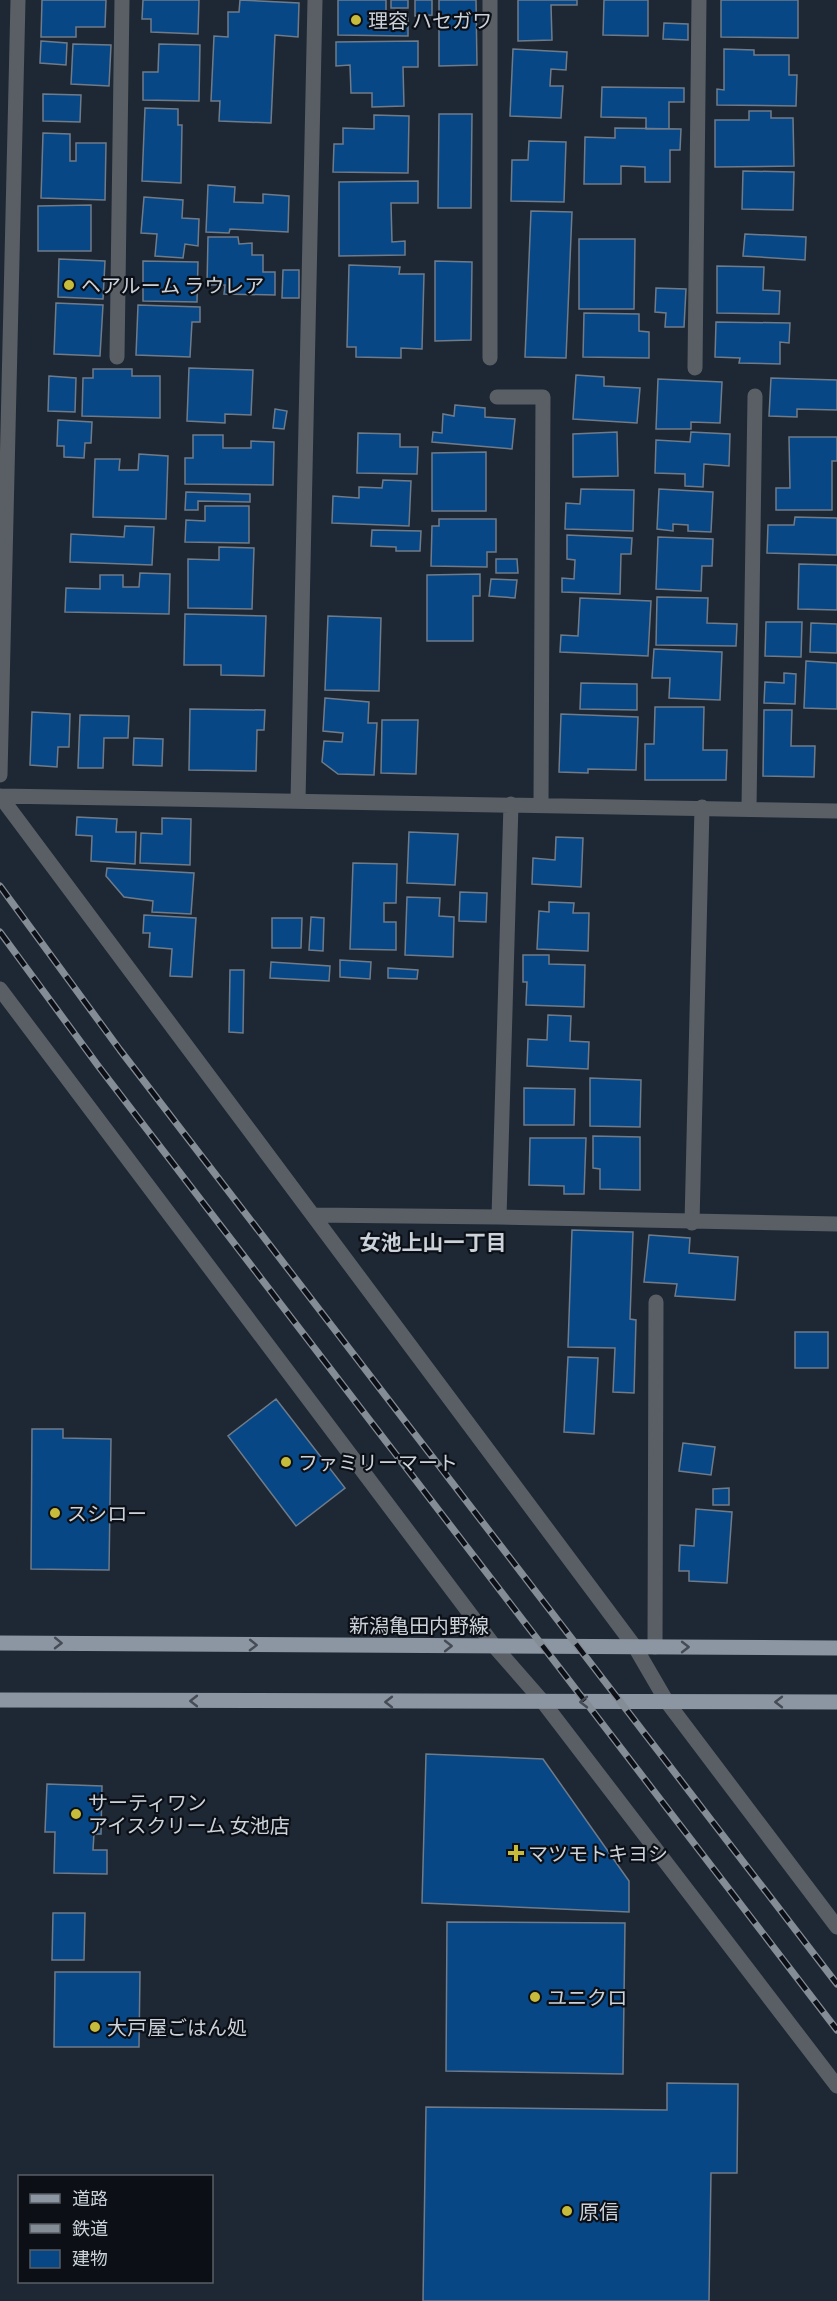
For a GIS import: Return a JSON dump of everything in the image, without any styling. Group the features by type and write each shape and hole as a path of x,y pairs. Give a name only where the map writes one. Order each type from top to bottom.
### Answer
{"main road":[{"name":"新潟亀田内野線","path":"0,1643 837,1648"},
{"path":"0,1700 837,1702"}],"street":[{"path":"0,775 18,0"},
{"path":"117,357 122,0"},
{"path":"298,801 315,0"},
{"path":"490,0 490,358"},
{"path":"694,368 699,0"},
{"path":"749,808 754,396"},
{"path":"497,397 543,397 541,805"},
{"path":"0,796 837,811"},
{"path":"0,796 635,1647 667,1702 837,1927"},
{"path":"499,1217 511,804"},
{"path":"692,1223 702,807"},
{"path":"0,989 495,1647 543,1702 837,2086"},
{"path":"313,1215 837,1224"},
{"path":"655,1647 656,1302"}],"building":[{"path":"42,0 106,0 105,27 76,27 76,37 41,37"},
{"path":"143,0 199,0 198,34 151,32 151,19 142,19"},
{"path":"240,0 299,3 298,37 275,35 271,123 219,121 220,101 211,101 214,36 228,37 228,12 239,12"},
{"path":"338,0 386,0 386,14 408,14 408,36 338,35"},
{"path":"391,0 408,0 408,8 391,8"},
{"path":"415,0 432,0 432,15 415,16"},
{"path":"439,0 476,0 477,65 439,66"},
{"path":"518,0 577,0 577,5 551,5 552,40 518,41"},
{"path":"604,0 648,0 648,36 603,35"},
{"path":"721,0 798,0 798,38 721,37"},
{"path":"664,23 688,24 688,40 663,39"},
{"path":"41,41 67,43 66,65 40,63"},
{"path":"418,41 418,67 403,67 404,106 372,107 372,93 351,93 350,65 336,66 336,42"},
{"path":"73,44 111,45 109,86 71,84"},
{"path":"159,44 200,45 199,101 143,100 143,72 158,72"},
{"path":"513,49 567,52 566,70 551,69 550,86 563,86 561,118 510,116"},
{"path":"724,49 754,50 754,55 789,55 789,75 797,75 796,106 717,105 717,89 724,90"},
{"path":"602,87 684,88 684,102 669,102 669,129 646,129 646,118 601,117"},
{"path":"43,94 81,95 80,122 43,121"},
{"path":"145,108 178,109 178,125 182,125 181,183 142,181"},
{"path":"749,111 771,111 771,118 793,118 794,166 715,167 715,120 749,120"},
{"path":"439,114 472,114 471,208 438,208"},
{"path":"374,115 409,116 408,173 333,172 334,144 343,144 343,128 374,129"},
{"path":"615,128 681,129 680,150 670,150 670,182 645,182 645,167 621,166 621,184 584,184 585,137 615,138"},
{"path":"43,133 70,134 70,161 76,161 76,143 106,143 105,200 41,198"},
{"path":"529,141 566,142 564,202 511,201 512,160 528,160"},
{"path":"743,171 794,172 793,210 742,209"},
{"path":"418,181 418,203 391,203 392,242 405,241 405,255 339,256 339,182"},
{"path":"208,185 235,187 234,202 263,203 263,194 289,196 288,232 230,229 229,233 206,232"},
{"path":"144,197 183,200 182,218 199,219 198,246 185,244 183,258 155,256 157,234 141,233"},
{"path":"91,205 91,251 38,251 38,206"},
{"path":"531,211 572,212 566,358 525,357"},
{"path":"745,234 806,237 805,260 743,256"},
{"path":"208,237 238,237 239,244 252,243 252,255 263,255 263,272 275,272 275,295 224,294 225,285 207,285"},
{"path":"579,239 635,239 634,309 579,309"},
{"path":"59,259 105,261 103,299 58,297"},
{"path":"143,261 198,262 197,302 143,301"},
{"path":"435,261 472,262 471,340 435,341"},
{"path":"349,265 400,267 399,274 424,274 422,349 401,348 401,358 356,357 356,347 347,347"},
{"path":"717,266 764,267 763,290 780,291 779,314 717,313"},
{"path":"283,270 299,270 299,298 282,298"},
{"path":"656,288 686,289 684,327 665,327 666,313 655,312"},
{"path":"56,303 103,305 100,356 54,354"},
{"path":"138,305 200,307 200,322 192,322 190,357 136,355"},
{"path":"584,313 639,314 639,331 649,332 649,358 583,357"},
{"path":"716,322 790,323 789,343 780,342 780,364 739,363 740,358 715,357"},
{"path":"189,368 253,370 251,415 225,414 225,423 187,421"},
{"path":"93,369 132,369 132,376 160,376 160,418 82,416 83,378 93,378"},
{"path":"576,375 604,377 604,386 640,388 637,423 573,419"},
{"path":"49,376 76,378 75,412 48,411"},
{"path":"771,378 837,380 837,410 797,409 797,417 769,416"},
{"path":"658,379 722,382 720,423 691,422 691,429 656,429"},
{"path":"455,405 485,408 485,417 515,419 512,449 432,442 433,432 442,433 443,414 454,416"},
{"path":"275,409 287,411 284,429 273,428"},
{"path":"58,420 92,422 91,443 85,443 84,458 64,457 64,446 57,446"},
{"path":"617,432 618,476 573,477 573,434"},
{"path":"691,432 730,434 729,466 704,464 703,487 685,486 685,474 655,473 656,440 690,442"},
{"path":"358,433 400,434 400,447 418,447 417,474 357,473"},
{"path":"193,435 223,435 223,448 251,448 251,441 274,442 273,485 185,484 185,458 193,458"},
{"path":"789,437 837,437 837,461 832,461 832,510 776,510 776,488 790,488"},
{"path":"486,452 486,511 432,511 432,453"},
{"path":"139,454 168,456 166,519 93,517 95,459 120,459 119,470 138,470"},
{"path":"383,480 411,481 409,526 332,523 333,496 359,498 359,487 382,488"},
{"path":"581,489 634,490 633,531 565,529 566,503 580,504"},
{"path":"659,489 713,492 711,532 688,531 688,525 673,524 673,531 657,529"},
{"path":"186,492 250,494 250,502 198,501 198,510 185,510"},
{"path":"205,506 249,506 249,543 185,542 186,520 205,521"},
{"path":"795,517 837,518 837,555 767,553 768,525 794,525"},
{"path":"439,519 496,519 496,552 487,552 487,567 431,566 432,526 439,526"},
{"path":"125,526 154,527 152,565 70,562 71,534 124,537"},
{"path":"372,530 421,531 420,551 396,551 396,547 371,546"},
{"path":"567,535 632,538 631,554 621,554 620,594 562,592 562,578 574,579 575,560 567,559"},
{"path":"658,537 713,539 712,566 702,566 701,591 656,589"},
{"path":"219,547 254,548 252,609 188,608 188,559 219,560"},
{"path":"496,559 517,559 518,573 496,573"},
{"path":"799,564 837,565 837,610 798,609"},
{"path":"140,573 170,574 169,614 65,612 66,588 100,589 100,575 123,575 123,587 139,587"},
{"path":"480,574 480,596 473,596 473,641 427,641 427,575"},
{"path":"491,579 517,580 515,598 489,596"},
{"path":"657,597 708,598 707,623 737,624 736,646 656,645"},
{"path":"580,598 651,601 648,656 560,652 561,635 578,636"},
{"path":"185,614 266,616 264,676 221,675 221,665 184,665"},
{"path":"328,616 381,618 379,691 325,690"},
{"path":"766,622 802,622 801,657 765,656"},
{"path":"811,623 837,624 837,653 810,652"},
{"path":"654,649 722,652 720,700 669,698 670,678 652,678"},
{"path":"806,661 837,663 837,709 804,708"},
{"path":"784,673 796,674 795,704 764,703 765,682 784,683"},
{"path":"581,683 637,684 637,710 580,709"},
{"path":"325,698 369,702 368,723 377,723 374,775 338,774 322,762 324,741 342,742 343,733 323,731"},
{"path":"655,707 704,707 703,750 727,750 726,780 645,780 645,744 654,744"},
{"path":"190,709 265,710 264,730 257,730 256,771 189,770"},
{"path":"764,710 792,710 791,746 815,746 814,777 763,776"},
{"path":"32,712 70,714 69,747 58,747 57,767 30,765"},
{"path":"561,714 638,717 636,770 588,769 588,773 559,772"},
{"path":"80,715 129,716 128,738 104,738 103,768 78,768"},
{"path":"382,720 418,720 416,774 381,773"},
{"path":"134,738 163,739 162,766 133,765"},
{"path":"77,817 117,819 116,832 136,832 135,864 91,861 92,836 76,835"},
{"path":"162,818 191,819 190,865 140,863 141,833 162,834"},
{"path":"409,832 458,834 455,885 407,883"},
{"path":"556,837 583,838 581,887 532,884 533,858 555,860"},
{"path":"353,863 397,864 396,903 384,903 384,922 396,922 396,950 350,949"},
{"path":"107,868 194,873 191,914 152,912 153,901 124,897 106,876"},
{"path":"460,892 487,893 486,922 459,921"},
{"path":"407,897 440,898 439,916 454,917 453,957 405,955"},
{"path":"549,902 574,903 573,913 589,913 588,951 537,949 539,911 549,912"},
{"path":"144,915 196,918 192,977 170,976 172,949 149,947 150,933 143,933"},
{"path":"311,917 324,918 323,951 309,950"},
{"path":"272,918 302,918 301,948 272,948"},
{"path":"523,955 549,955 549,964 585,965 584,1007 526,1005 527,982 523,982"},
{"path":"340,960 371,962 370,979 340,977"},
{"path":"271,962 330,966 329,981 270,978"},
{"path":"388,968 418,970 417,979 388,978"},
{"path":"230,970 244,970 243,1033 229,1032"},
{"path":"548,1015 571,1016 570,1041 589,1042 588,1069 527,1066 528,1039 547,1040"},
{"path":"590,1078 641,1080 640,1127 590,1126"},
{"path":"524,1088 575,1089 574,1125 524,1125"},
{"path":"593,1136 640,1137 640,1190 600,1189 600,1169 593,1168"},
{"path":"530,1138 586,1138 584,1194 564,1194 564,1186 529,1185"},
{"path":"572,1230 633,1232 630,1319 636,1320 634,1393 613,1392 615,1348 568,1347"},
{"path":"649,1235 690,1238 689,1253 738,1257 735,1300 675,1296 677,1284 644,1282"},
{"path":"795,1332 828,1332 828,1368 795,1368"},
{"path":"568,1357 598,1358 594,1434 564,1432"},
{"name":"ファミリーマート","path":"276,1399 345,1488 296,1526 228,1436"},
{"path":"32,1429 63,1429 63,1438 111,1439 109,1570 31,1569"},
{"path":"683,1443 715,1447 711,1475 679,1471"},
{"path":"729,1488 729,1505 713,1505 713,1489"},
{"path":"696,1509 732,1512 727,1583 689,1581 689,1571 679,1571 680,1545 694,1546"},
{"name":"マツモトキヨシ","path":"426,1754 543,1759 629,1881 629,1912 422,1903"},
{"path":"47,1784 102,1786 101,1834 94,1834 93,1850 107,1850 107,1874 54,1873 55,1832 45,1832"},
{"path":"53,1913 85,1913 84,1960 52,1960"},
{"name":"ユニクロ","path":"447,1922 625,1923 623,2074 446,2071"},
{"path":"55,1972 140,1972 139,2047 54,2047"},
{"name":"原信","path":"667,2083 738,2084 737,2173 711,2173 709,2301 423,2301 426,2107 667,2110"}],"railway":[{"path":"0,886 120,1050 837,1984"},
{"path":"0,932 99,1067 837,2030"}],"place":[{"name":"理容 ハセガワ","path":"356,20"},
{"name":"ヘアルーム ラウレア","path":"69,285"},
{"name":"ファミリーマート","path":"286,1462"},
{"name":"スシロー","path":"55,1513"},
{"name":"サーティワン アイスクリーム 女池店","path":"76,1814"},
{"name":"マツモトキヨシ","path":"516,1853"},
{"name":"ユニクロ","path":"535,1997"},
{"name":"大戸屋ごはん処","path":"95,2027"},
{"name":"原信","path":"567,2211"}],"district":[{"name":"女池上山一丁目","path":"433,1241"}]}
